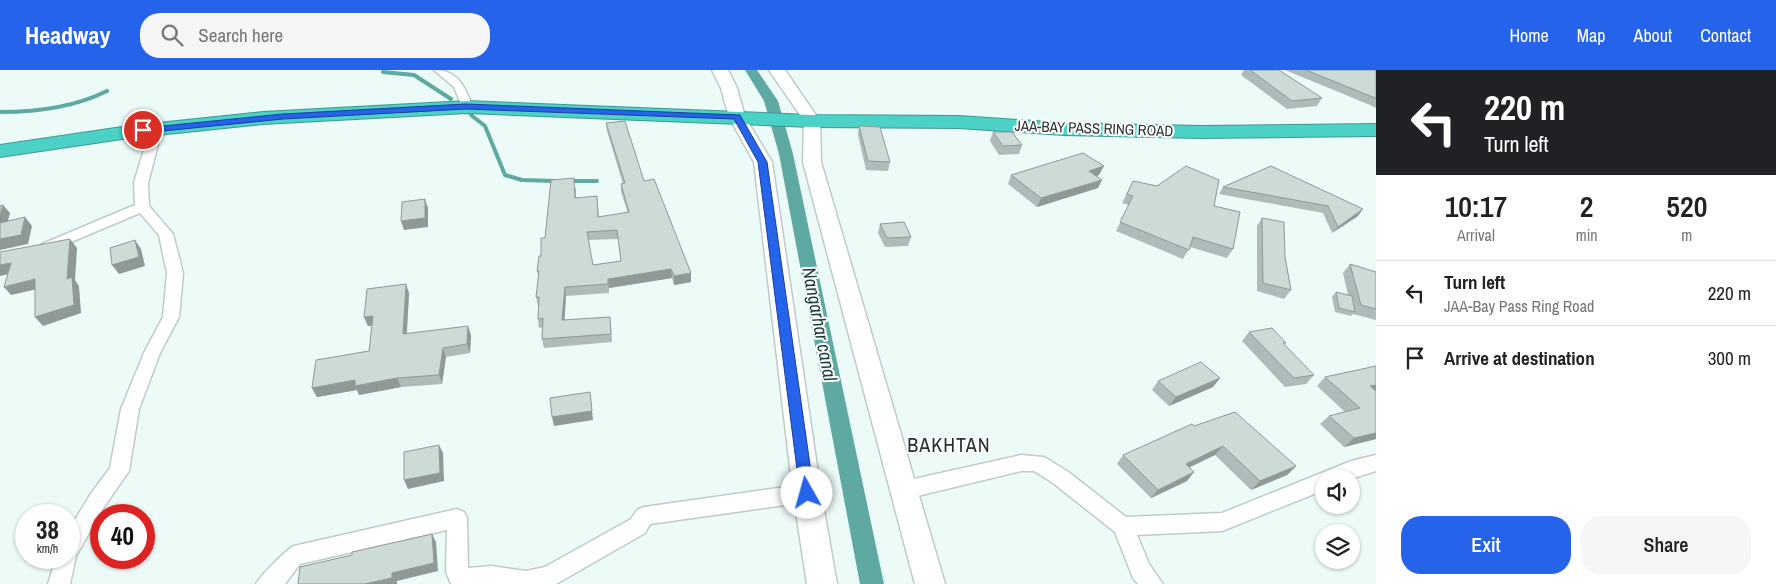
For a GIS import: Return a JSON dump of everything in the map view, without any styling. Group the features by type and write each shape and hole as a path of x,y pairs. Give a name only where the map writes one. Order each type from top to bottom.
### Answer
{"highway":[{"path":"0,151 156,129 332,113 466,106 745,117"},
{"name":"JAA-BAY PASS RING ROAD","path":"745,117 812,121 959,122 1064,128 1200,132 1376,130"}],"street":[{"path":"439,70 459,86 466,106"},
{"path":"720,70 745,117 762,162 807,493 822,584"},
{"path":"777,70 812,121 812,162 838,261 905,490 930,584"},
{"path":"80,531 97,501 120,471 130,409 152,353 171,317 175,273 166,234 142,207 141,182 156,129"},
{"path":"29,251 48,247 142,207"},
{"path":"905,490 1021,463 1037,463 1060,477 1123,526 1141,571 1152,584"},
{"path":"1353,469 1376,463"},
{"path":"1123,526 1222,522 1315,485"},
{"path":"267,584 276,579 294,556 457,518 457,572 460,579 491,576 526,581 548,578 638,526 644,516 807,493"},
{"path":"59,584 63,569"}],"building":[{"path":"1250,70 1279,70 1322,98 1292,101"},
{"path":"1306,70 1376,70 1376,98 1375,98"},
{"path":"625,121 644,181 654,179 691,273 674,276 671,269 608,279 608,284 565,287 562,320 610,317 611,334 542,339 543,318 538,319 539,297 536,297 539,271 537,271 539,256 541,256 541,238 545,238 551,180 574,178 575,198 597,196 598,217 629,212 621,184 625,183 606,123","holes":["617,230 621,261 593,265 587,232"]},
{"path":"859,126 880,127 890,162 868,161"},
{"path":"993,132 1012,132 1022,145 1003,146"},
{"path":"1083,153 1104,166 1089,171 1102,180 1041,198 1011,175"},
{"path":"1186,166 1219,180 1214,206 1240,212 1233,249 1193,237 1189,250 1120,222 1133,196 1127,194 1133,181 1157,186"},
{"path":"1271,166 1363,209 1338,227 1328,206 1223,187"},
{"path":"425,199 425,218 401,221 402,202"},
{"path":"25,217 21,235 0,239 0,223"},
{"path":"1262,218 1284,222 1285,257 1291,290 1263,283"},
{"path":"904,222 911,237 887,238 880,224"},
{"path":"70,239 67,279 72,277 74,305 35,317 35,279 4,287 11,263 0,265 0,252"},
{"path":"135,240 139,257 112,265 110,248"},
{"path":"1350,264 1376,272 1376,309 1361,305"},
{"path":"406,284 403,334 468,326 467,344 443,348 439,375 397,378 355,386 355,380 312,388 316,360 369,351 373,316 364,317 367,289"},
{"path":"1336,292 1352,296 1355,312 1339,308"},
{"path":"1272,328 1286,343 1283,343 1314,375 1294,378 1249,332"},
{"path":"1201,362 1220,378 1176,397 1158,381"},
{"path":"1376,366 1376,385 1370,386 1376,391 1376,433 1354,438 1329,416 1360,408 1325,377"},
{"path":"590,392 592,411 552,417 550,398"},
{"path":"1235,412 1296,466 1260,481 1223,446 1186,464 1194,472 1158,490 1123,455 1192,424 1194,426"},
{"path":"439,445 440,473 404,480 404,452"},
{"path":"432,534 434,563 392,573 392,578 364,584 298,584 300,567 352,555 352,552"}],"waterway":[{"name":"Nangarhar canal","path":"751,70 771,101 786,154 872,584"},
{"path":"383,72 414,75 451,99"},
{"path":"0,112 55,108 82,101 107,91"},
{"path":"471,115 485,126 505,175 522,180 556,181"},
{"path":"570,181 597,181"}],"district":[{"name":"BAKHTAN","path":"949,444"}],"route":[{"path":"143,130 362,111 466,106 737,117 762,162 807,493"}]}
